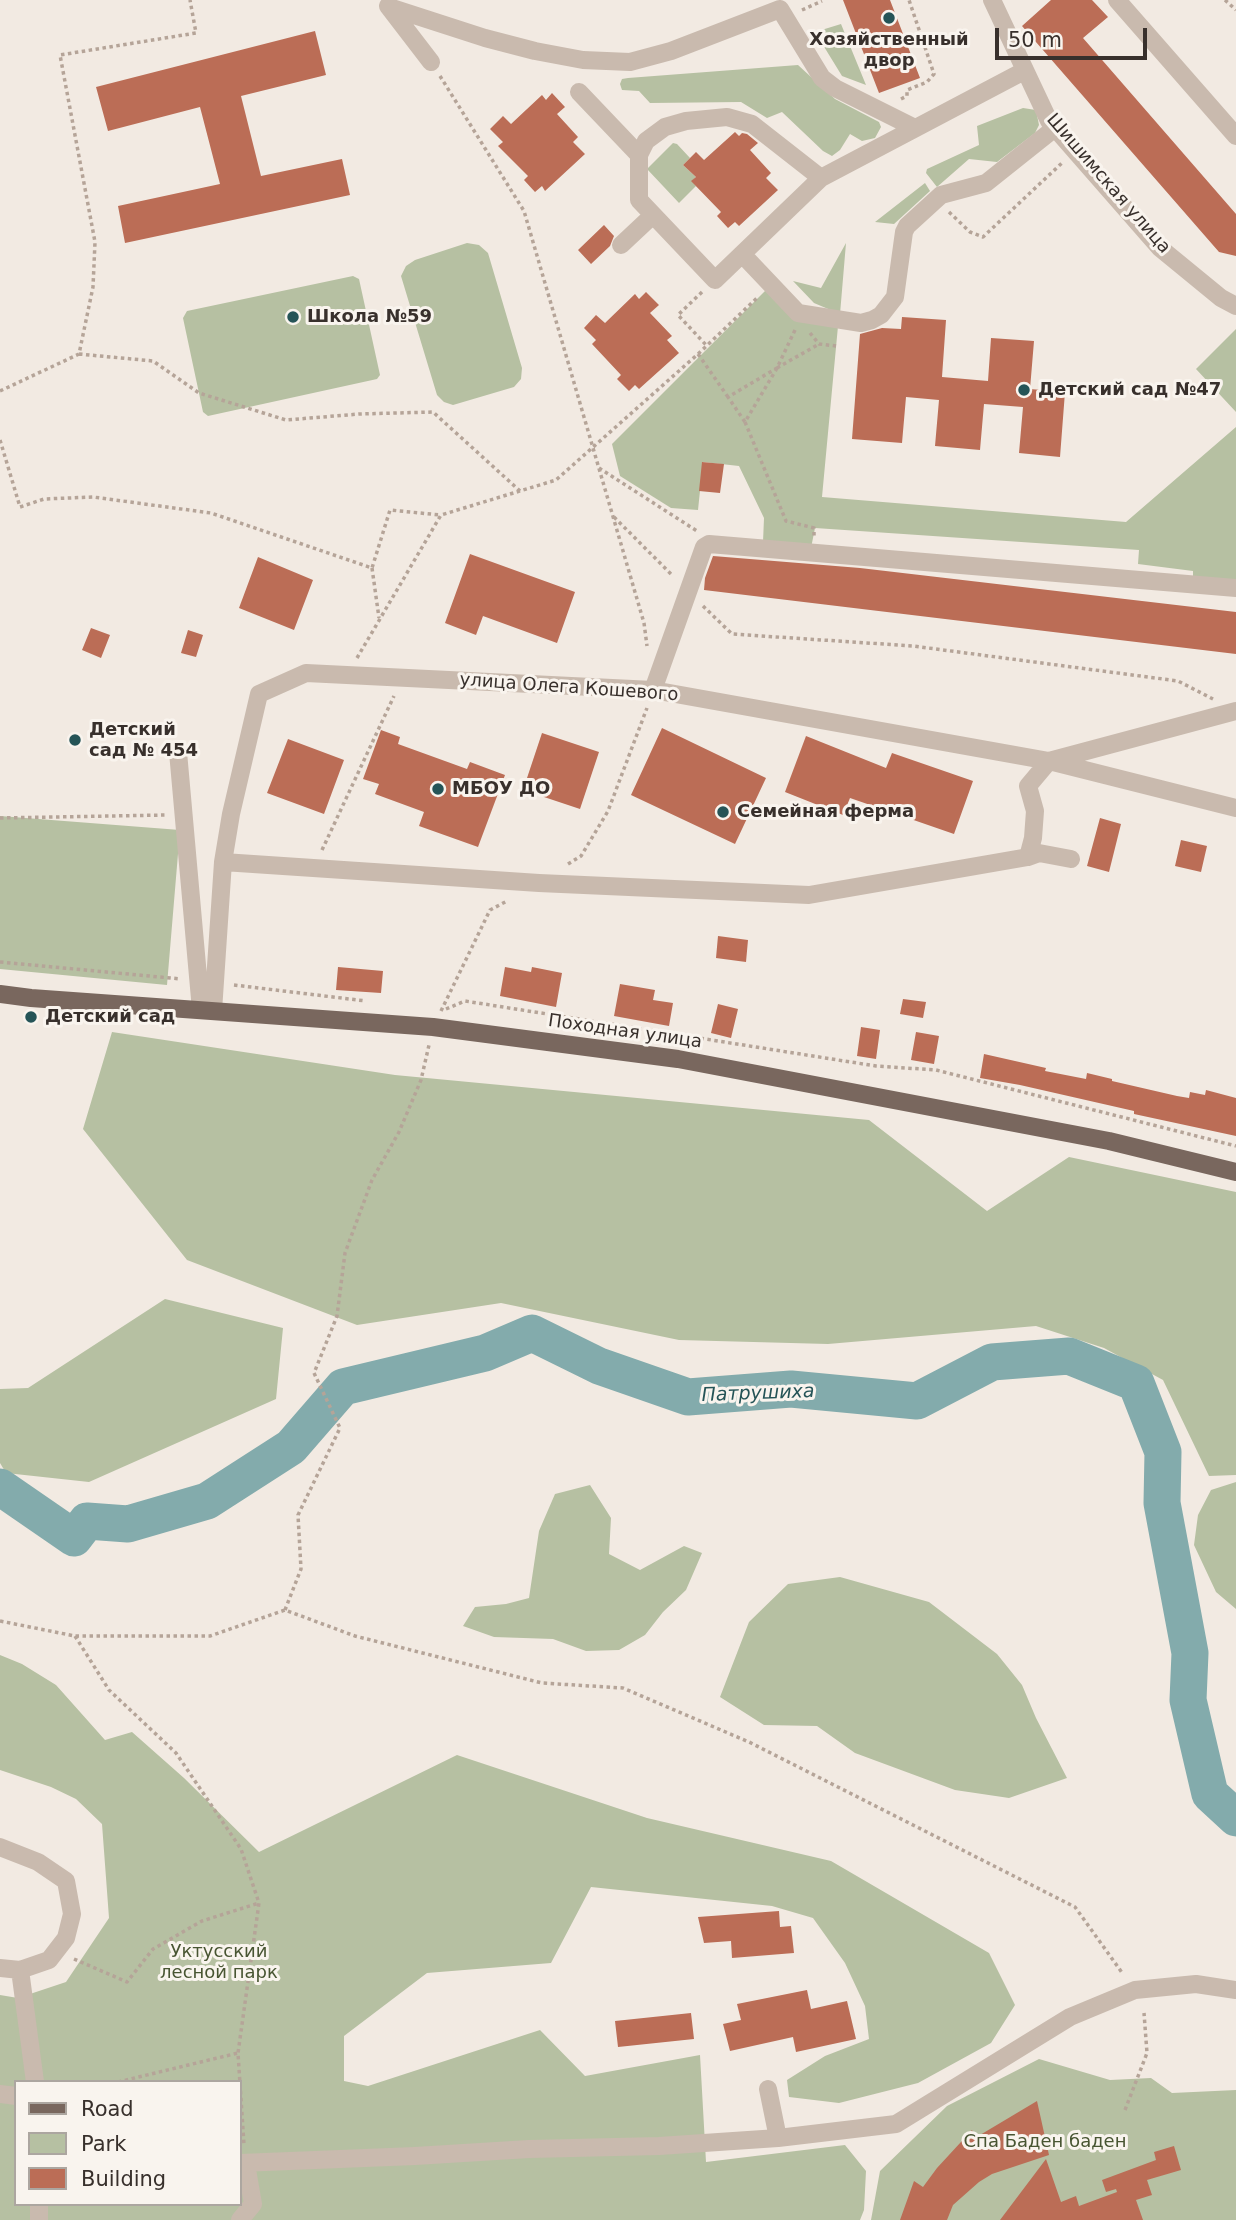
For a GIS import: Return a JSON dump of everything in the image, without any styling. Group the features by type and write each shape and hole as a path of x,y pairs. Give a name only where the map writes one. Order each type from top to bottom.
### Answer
{"main road":[{"name":"Походная улица","path":"0,994 432,1027 678,1059 1109,1141 1236,1172"}],"street":[{"name":"Шишимская улица","path":"993,0 1049,121 1160,248 1221,298 1236,306"},
{"path":"1117,0 1236,136"},
{"path":"386,3 485,38 535,51 583,60 630,62 671,51 780,9 822,78 835,88 915,128"},
{"path":"386,3 431,62"},
{"path":"821,178 752,124 727,117 686,121 666,127 646,141 639,155 639,200 715,279 821,178 1024,71"},
{"path":"579,92 639,155"},
{"path":"743,255 798,313 862,323 872,320 881,315 895,297 905,229 941,195 986,183 1055,128"},
{"path":"621,245 653,215"},
{"path":"653,690 704,547 709,544 1236,589"},
{"name":"улица Олега Кошевого","path":"207,1010 223,862 231,814 259,694 306,673 653,690 1049,761 1236,808"},
{"path":"1028,857 1035,811 1028,786 1049,761 1230,708"},
{"path":"178,752 207,1010"},
{"path":"223,862 539,883 809,895 1039,853 1071,859"},
{"path":"0,1847 38,1862 66,1881 72,1914 66,1938 49,1961 20,1970 0,1968"},
{"path":"20,1970 35,2080"},
{"path":"240,2220 253,2204 243,2163 529,2148 659,2146 778,2138 896,2124 1021,2057 1070,2017 1135,1990 1196,1984 1236,1990"},
{"path":"768,2089 778,2138"}],"path":[{"path":"79,354 93,287 95,242 60,55 197,33 190,0"},
{"path":"892,103 907,97 907,90 927,82 934,74 909,0"},
{"path":"1225,0 1236,10"},
{"path":"431,62 524,211 644,624 648,650"},
{"path":"935,200 970,232 983,237 1075,151"},
{"path":"707,346 678,315 715,279"},
{"path":"379,620 372,568 390,510 441,515 556,480 707,346 771,285"},
{"path":"745,422 777,368 799,322"},
{"path":"806,329 819,344"},
{"path":"728,397 819,344 836,346"},
{"path":"0,391 79,354 153,361 199,393 285,420 433,412 520,491"},
{"path":"698,354 745,422 786,521 814,528 814,551"},
{"path":"0,440 20,507 44,499 93,497 211,513 372,568"},
{"path":"599,468 688,523"},
{"path":"347,675 441,515"},
{"path":"612,516 732,634 914,646 1178,681 1230,708"},
{"path":"313,868 403,678"},
{"path":"285,1610 301,1569 298,1515 340,1428 314,1373 337,1316 345,1253 372,1180 399,1132 421,1080 432,1027 490,910 581,856 608,811 653,690"},
{"path":"0,818 184,815"},
{"path":"0,1621 75,1636 210,1636 285,1610 355,1636 542,1683 623,1688 749,1742 1075,1907 1135,1990"},
{"path":"75,1636 109,1689 176,1753 241,1849 259,1903 238,2053 239,2080"},
{"path":"56,1951 127,1982 153,1949 202,1921 259,1903"},
{"path":"1125,2110 1147,2053 1144,2013"},
{"path":"126,2080 238,2053"},
{"path":"242,2141 243,2163"}],"green space":[{"path":"841,24 866,85 842,76 815,32"},
{"path":"798,65 835,99 879,122 881,127 875,138 862,141 850,134 840,150 832,156 823,151 782,112 767,118 741,102 650,103 639,91 622,90 620,84 622,79 628,78"},
{"path":"1023,108 1036,110 1039,125 1035,133 997,162 969,159 937,187 926,173 927,169 979,145 977,126"},
{"path":"673,143 690,158 683,165 696,177 692,181 696,186 679,203 647,169"},
{"path":"925,183 930,191 894,224 875,222"},
{"path":"467,243 479,245 488,253 522,368 521,379 514,387 453,405 444,402 437,395 401,276 406,266 415,260"},
{"path":"846,243 840,314 814,303 793,281 821,288"},
{"path":"353,276 359,279 380,375 377,379 208,416 203,412 183,318 187,311"},
{"path":"768,288 838,326 822,497 1126,522 1236,427 1236,582 1193,579 1193,571 1138,564 1139,550 815,528 811,548 763,542 764,518 739,466 703,462 698,510 671,508 620,476 612,444"},
{"path":"1236,329 1236,412 1196,369"},
{"path":"0,816 180,830 167,985 0,969"},
{"path":"112,1032 395,1075 869,1120 987,1211 1069,1157 1236,1192 1236,1475 1209,1476 1163,1380 1104,1348 1036,1326 828,1344 679,1340 501,1303 357,1325 187,1260 83,1129"},
{"path":"165,1299 283,1328 276,1399 89,1482 6,1473 0,1463 0,1389 28,1388"},
{"path":"1236,1482 1236,1609 1216,1592 1194,1545 1198,1515 1211,1490"},
{"path":"590,1485 611,1518 609,1554 640,1570 684,1546 702,1553 686,1590 663,1612 645,1635 619,1650 586,1651 553,1639 494,1637 463,1626 475,1607 506,1604 529,1598 539,1531 555,1494"},
{"path":"840,1577 929,1602 997,1654 1022,1685 1067,1778 1009,1798 955,1790 855,1753 817,1726 764,1725 720,1697 749,1622 788,1584"},
{"name":"Уктусский лесной парк","path":"0,1655 22,1664 56,1685 105,1740 132,1732 184,1778 259,1852 457,1755 647,1818 831,1861 989,1953 1015,2005 991,2043 918,2083 839,2103 789,2097 787,2080 825,2056 869,2039 865,2006 845,1963 813,1918 772,1906 591,1887 551,1963 427,1973 344,2036 344,2081 368,2086 540,2030 585,2076 700,2055 706,2162 845,2145 866,2171 864,2210 860,2220 0,2220 0,1995 18,1998 66,1982 109,1918 102,1824 76,1799 51,1787 0,1770"},
{"name":"Спа Баден баден","path":"1039,2059 1110,2080 1151,2078 1172,2093 1236,2090 1236,2220 871,2220 880,2171 947,2106"}],"building":[{"path":"843,0 890,0 920,78 879,93"},
{"path":"1051,0 1092,0 1108,17 1083,38 1236,214 1236,256 1219,252 1022,26"},
{"path":"315,31 326,75 241,96 261,176 342,159 350,195 125,243 118,206 220,184 200,107 108,131 96,87"},
{"path":"552,93 565,107 557,114 578,137 573,142 585,154 545,191 542,186 535,192 524,180 528,176 498,146 503,142 490,129 503,116 511,124 542,95 546,100"},
{"path":"735,132 739,136 742,133 747,134 758,143 750,150 771,173 766,178 778,190 739,226 735,222 728,228 717,216 721,212 691,181 696,177 683,165 696,152 704,160"},
{"path":"604,225 614,236 610,246 591,264 578,250"},
{"path":"646,292 659,305 650,313 672,336 667,340 679,353 639,389 635,385 629,391 617,379 621,375 592,344 596,340 584,328 596,315 605,323 635,294 639,299"},
{"path":"902,317 946,320 942,377 988,381 991,338 1034,341 1030,389 1065,392 1060,457 1019,453 1023,407 984,404 980,450 935,446 939,400 906,397 902,443 852,439 860,334 882,328 901,329"},
{"path":"702,462 724,464 720,493 699,491"},
{"path":"470,554 575,592 557,643 483,616 476,635 445,623"},
{"path":"713,556 860,568 1236,612 1236,654 704,590 705,578"},
{"path":"258,557 313,580 294,630 239,608"},
{"path":"91,628 110,635 101,658 82,650"},
{"path":"188,630 203,635 196,657 181,653"},
{"path":"662,728 766,778 735,844 631,795"},
{"name":"МБОУ ДО","path":"381,730 400,737 398,744 467,769 470,762 505,775 478,847 419,826 424,812 375,794 379,784 363,779"},
{"path":"542,733 599,752 580,809 523,790"},
{"path":"806,736 886,768 892,753 973,781 954,834 850,798 843,815 785,792"},
{"path":"288,739 344,760 324,814 267,793"},
{"path":"1100,818 1121,824 1109,872 1087,866"},
{"path":"1181,840 1207,846 1201,872 1175,866"},
{"path":"718,936 748,940 746,962 716,958"},
{"path":"338,967 383,971 381,993 336,990"},
{"path":"505,967 531,972 532,967 562,973 556,1007 500,996"},
{"path":"620,984 655,990 653,1000 673,1003 669,1026 614,1016"},
{"path":"903,999 926,1002 923,1018 900,1014"},
{"path":"718,1004 738,1009 731,1038 711,1033"},
{"path":"861,1027 880,1030 876,1059 857,1056"},
{"path":"916,1032 939,1036 934,1064 911,1060"},
{"path":"984,1054 1046,1068 1045,1071 1086,1079 1087,1073 1177,1096 1189,1098 1190,1092 1205,1095 1206,1090 1236,1098 1236,1136 980,1078"},
{"path":"779,1911 780,1927 791,1926 794,1953 732,1958 731,1941 704,1943 698,1917"},
{"path":"807,1990 811,2009 847,2001 856,2039 796,2052 793,2037 730,2051 723,2024 741,2020 737,2004"},
{"path":"691,2013 694,2039 618,2047 615,2021"},
{"path":"1037,2101 1049,2155 992,2174 979,2182 953,2205 947,2220 900,2220 914,2181 923,2187 972,2130 975,2138"},
{"path":"1174,2146 1181,2170 1147,2180 1152,2195 1136,2200 1143,2220 1000,2220 1046,2159 1061,2202 1076,2196 1079,2206 1117,2192 1116,2189 1106,2192 1102,2180 1156,2160 1154,2152"}],"waterway":[{"name":"Патрушиха","path":"0,1487 74,1538 87,1521 128,1524 207,1501 291,1447 343,1387 485,1353 532,1333 599,1366 688,1397 791,1389 917,1401 992,1362 1069,1356 1136,1383 1163,1452 1162,1503 1190,1653 1188,1700 1210,1794 1236,1818"}],"place":[{"name":"Хозяйственный двор","path":"889,18"},
{"name":"Школа №59","path":"293,317"},
{"name":"Детский сад №47","path":"1024,390"},
{"name":"Детский сад № 454","path":"75,740"},
{"name":"МБОУ ДО","path":"438,789"},
{"name":"Семейная ферма","path":"723,812"},
{"name":"Детский сад","path":"31,1017"}]}
